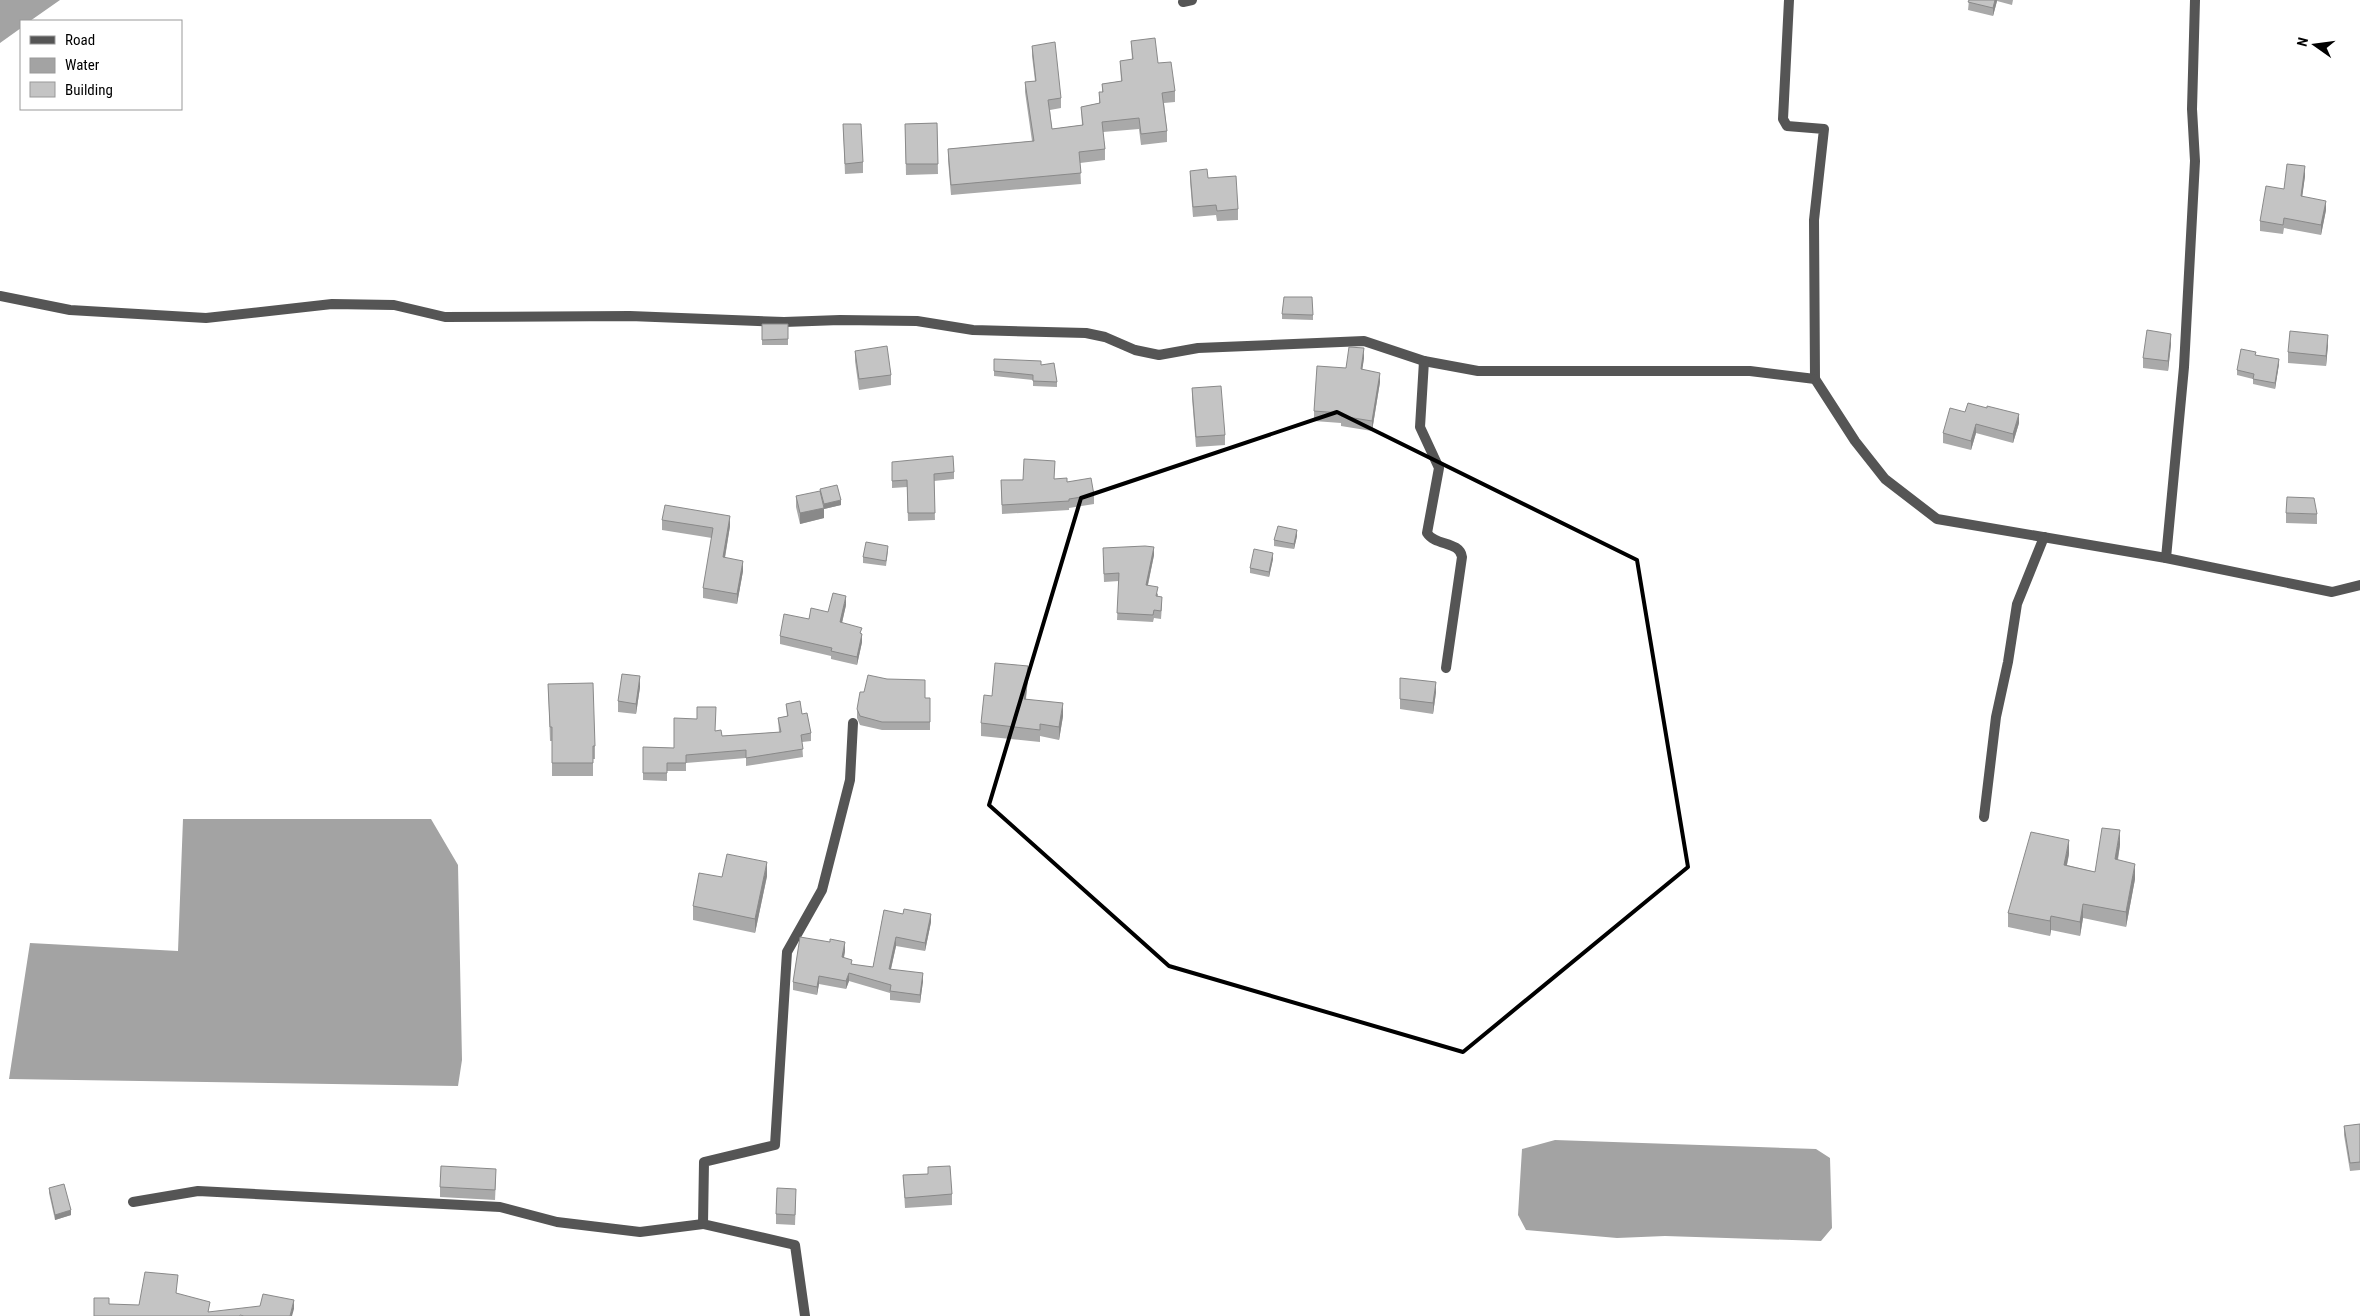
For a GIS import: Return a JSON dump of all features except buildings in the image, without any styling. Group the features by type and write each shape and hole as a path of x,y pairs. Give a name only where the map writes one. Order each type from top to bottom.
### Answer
{"street":[{"path":"1789,0 1783,119 1787,126 1824,129 1814,220 1815,378 1855,441 1885,479 1937,519 2166,558 2332,592 2360,585"},
{"path":"2166,558 2184,367 2195,160 2192,109 2195,0"},
{"path":"0,296 70,310 206,318 332,304 394,306 445,317 630,316 784,322 840,320 917,321 973,330 1086,333 1105,336 1135,350 1159,355 1207,348 1364,341 1424,361 1478,371 1750,371 1815,378"},
{"path":"1424,361 1420,427 1439,468 1427,533 1430,538 1457,548 1461,552 1462,558 1446,668"},
{"path":"1984,817 1996,716 2008,662 2017,604 2044,537"},
{"path":"703,1224 704,1162 775,1145 787,952 822,890 850,780 853,723"},
{"path":"133,1202 198,1191 500,1207 557,1222 640,1232 703,1224 795,1245 805,1316"}],"highlighted area":[{"path":"1337,412 1637,560 1688,867 1463,1052 1169,966 989,805 1081,498"}],"water":[{"path":"0,0 60,0 31,20 20,20 20,29 0,43"},
{"path":"183,819 431,819 458,865 462,1060 458,1086 9,1079 30,943 178,951"},
{"path":"1555,1140 1816,1149 1830,1158 1832,1228 1821,1241 1665,1236 1617,1238 1526,1230 1518,1215 1522,1149"}]}
